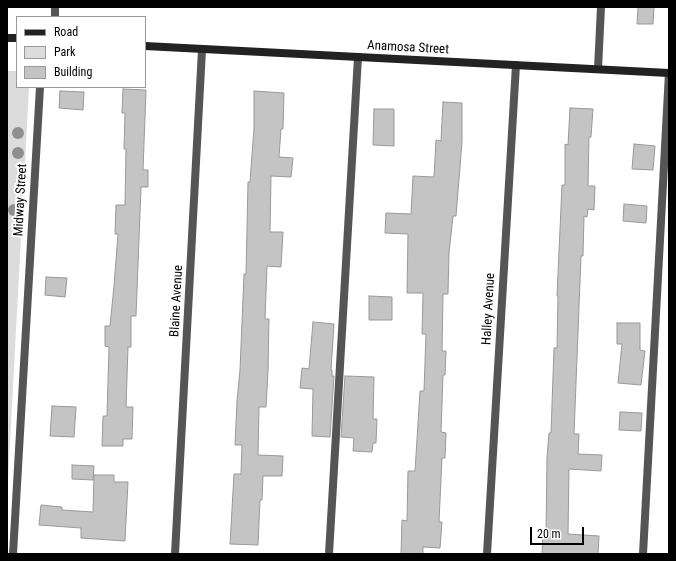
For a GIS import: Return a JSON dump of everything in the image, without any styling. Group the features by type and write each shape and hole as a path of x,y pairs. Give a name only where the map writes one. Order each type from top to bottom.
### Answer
{"main road":[{"name":"Anamosa Street","path":"146,46 669,73"}],"street":[{"path":"598,69 600,7"},
{"name":"Blaine Avenue","path":"175,554 202,50"},
{"path":"329,554 358,57"},
{"name":"Halley Avenue","path":"487,554 516,65"},
{"path":"643,554 669,73"},
{"name":"Midway Street","path":"13,554 40,88"}],"green space":[{"path":"7,71 16,71 16,88 29,88 7,499"}],"building":[{"path":"638,7 654,7 653,24 637,24"},
{"path":"123,89 146,90 143,170 148,170 148,187 141,187 136,316 131,316 131,347 128,347 126,407 133,407 132,439 123,439 123,446 102,446 103,416 107,416 109,347 105,346 105,326 110,326 114,286 118,234 115,234 116,205 125,205 126,149 124,149 125,113 122,113"},
{"path":"60,91 84,92 83,110 59,108"},
{"path":"254,91 284,93 283,129 281,129 279,157 293,158 291,177 271,176 270,232 283,232 281,267 267,266 265,319 269,319 268,372 266,407 259,407 258,455 283,456 282,476 263,476 262,500 260,500 258,545 230,544 234,474 241,474 242,445 235,445 244,274 246,274 248,182 250,182 254,128"},
{"path":"443,102 462,103 462,142 456,216 453,216 449,253 448,294 443,294 442,351 446,351 445,375 443,375 441,432 446,433 445,458 442,458 439,522 442,522 440,548 423,547 423,554 401,554 402,520 407,521 408,471 415,471 420,391 424,391 426,334 422,334 423,293 407,293 408,234 385,233 386,213 411,214 413,176 434,177 436,140 441,141"},
{"path":"570,108 593,109 591,137 589,137 588,186 595,186 594,210 588,209 587,217 584,216 574,434 579,434 578,454 602,455 601,471 569,469 568,534 599,536 598,554 542,554 543,533 546,533 547,458 549,433 551,433 554,348 557,348 557,296 562,185 565,185 565,144 568,145"},
{"path":"374,109 394,109 394,146 373,145"},
{"path":"634,144 655,146 653,170 632,169"},
{"path":"624,204 647,206 646,223 623,221"},
{"path":"46,277 67,278 65,297 45,295"},
{"path":"369,296 392,297 392,320 369,320"},
{"path":"313,322 334,324 331,370 332,376 334,376 330,437 312,436 313,389 300,388 302,368 309,369"},
{"path":"617,323 640,323 640,350 645,351 641,385 618,383 622,344 617,344"},
{"path":"345,376 374,377 373,419 377,419 376,443 373,443 372,452 353,451 354,438 341,437"},
{"path":"52,406 76,407 74,437 50,436"},
{"path":"620,412 642,413 641,431 619,430"},
{"path":"72,465 94,466 93,480 72,479"},
{"path":"94,475 114,475 114,482 128,482 125,541 81,538 81,528 39,525 41,505 62,507 62,510 93,512"}]}
